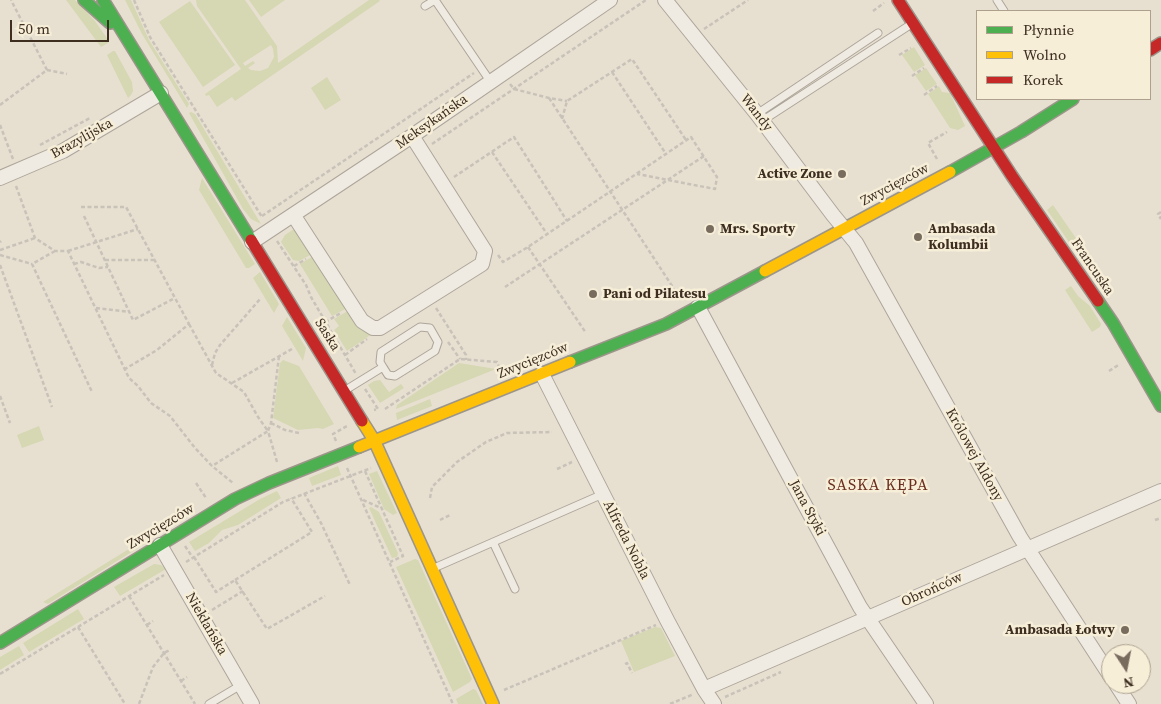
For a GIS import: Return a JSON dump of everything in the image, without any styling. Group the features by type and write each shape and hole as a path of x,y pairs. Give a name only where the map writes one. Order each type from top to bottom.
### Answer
{"street":[{"path":"84,0 124,36"},
{"name":"Saska","path":"103,0 374,440 493,704"},
{"path":"116,0 124,36"},
{"name":"Meksykańska","path":"252,242 294,216 610,0"},
{"name":"Wandy","path":"665,0 760,118 844,229"},
{"name":"Francuska","path":"898,0 994,148 1113,323 1161,406"},
{"name":"Brazylijska","path":"0,178 63,151 161,93"},
{"name":"Zwycięzców","path":"0,643 160,545 268,482 653,330 994,148 1066,101"},
{"path":"294,216 362,321 369,327 379,328 482,264 485,251 412,136"},
{"name":"Królowej Aldony","path":"844,229 856,242 1028,548 1101,661"},
{"name":"Jana Styki","path":"698,307 867,618 926,704"},
{"name":"Alfreda Nobla","path":"542,374 668,620 704,689 714,704"},
{"name":"Obrońców","path":"704,689 1161,491"},
{"name":"Niekłańska","path":"160,545 252,704"}],"lane":[{"path":"425,6 435,0 490,81"},
{"path":"760,118 913,23"},
{"path":"760,118 878,33"},
{"path":"420,327 430,328 438,342 435,351 395,376 388,375 383,368 380,362 381,352 420,327"},
{"path":"344,392 383,368"},
{"path":"432,569 603,494"},
{"path":"493,542 515,589"},
{"path":"209,704 241,685"}],"path":[{"path":"11,0 48,70"},
{"path":"134,0 150,37 264,220"},
{"path":"422,151 646,0"},
{"path":"694,36 748,0"},
{"path":"873,11 886,2"},
{"path":"899,55 914,45"},
{"path":"562,119 567,101 632,59 687,140"},
{"path":"912,76 927,66"},
{"path":"262,216 481,68"},
{"path":"0,105 48,70 67,74"},
{"path":"612,72 666,154"},
{"path":"924,95 939,84"},
{"path":"514,89 567,101"},
{"path":"549,98 678,295"},
{"path":"188,110 194,107"},
{"path":"36,147 96,115"},
{"path":"0,125 13,159"},
{"path":"938,159 928,143 947,132"},
{"path":"450,179 514,137 567,220"},
{"path":"503,262 691,137 717,177 715,189 636,174"},
{"path":"492,152 547,234"},
{"path":"6,161 20,155"},
{"path":"505,287 704,156"},
{"path":"16,186 35,238 55,252"},
{"path":"81,207 126,207 216,373 244,392 268,432 277,462"},
{"path":"1161,212 1158,214 1161,219"},
{"path":"84,216 133,320 176,298"},
{"path":"0,255 32,264 55,252 68,251 138,229"},
{"path":"274,236 294,266 325,322 378,409"},
{"path":"0,250 35,238"},
{"path":"528,246 586,333"},
{"path":"68,251 129,378 152,403 170,416 212,466 233,483"},
{"path":"105,260 155,260"},
{"path":"294,266 303,261"},
{"path":"74,264 81,262 99,268 108,266"},
{"path":"32,264 92,392"},
{"path":"0,265 52,407"},
{"path":"212,365 215,353 220,345 261,298"},
{"path":"95,308 130,312"},
{"path":"325,322 336,316"},
{"path":"443,320 466,355 466,360"},
{"path":"125,369 158,350 189,324"},
{"path":"345,355 378,332 379,328"},
{"path":"231,383 292,349"},
{"path":"212,466 268,432 271,423 279,356"},
{"path":"385,409 460,360 497,362 500,369"},
{"path":"1109,371 1121,364"},
{"path":"0,396 10,423"},
{"path":"271,423 286,430 298,432"},
{"path":"338,446 333,434 351,424"},
{"path":"430,498 432,487 457,462 486,442 507,433 552,432"},
{"path":"345,462 453,704"},
{"path":"557,469 570,463"},
{"path":"365,471 403,556 390,562"},
{"path":"196,482 206,499"},
{"path":"304,493 321,523 350,585"},
{"path":"194,557 216,592 312,532 291,498"},
{"path":"362,499 382,509"},
{"path":"440,520 450,515"},
{"path":"1155,520 1161,518"},
{"path":"235,580 267,629 325,596"},
{"path":"208,612 243,591"},
{"path":"129,596 195,704"},
{"path":"504,690 668,620"},
{"path":"146,625 153,621"},
{"path":"78,627 125,704"},
{"path":"139,704 153,667 164,653 170,650"},
{"path":"624,664 627,663 632,673"},
{"path":"181,681 187,678"},
{"path":"670,704 704,689"}],"green space":[{"path":"66,0 75,0 95,21 109,41 108,43 101,47"},
{"path":"125,0 131,0 149,40 189,104 187,108 142,34"},
{"path":"196,0 245,0 277,46 278,63 369,0 380,1 235,101 232,97 217,107 209,95 206,96 205,94 241,69 197,6","holes":["271,45 274,57 268,68 260,71 251,70 248,68 255,63 253,61 245,66 243,63"]},
{"path":"249,0 285,0 261,17"},
{"path":"190,1 235,65 203,87 159,22"},
{"path":"914,47 925,65 914,72 902,55"},
{"path":"115,51 132,82 133,91 128,98 107,55"},
{"path":"926,68 937,84 926,91 915,75"},
{"path":"327,77 341,100 325,110 311,88"},
{"path":"939,86 942,92 950,93 965,126 958,130 950,128 928,94"},
{"path":"189,113 195,114 261,224 251,219 243,209"},
{"path":"202,178 255,264 249,268 246,268 199,190"},
{"path":"1053,205 1080,244 1076,248 1073,248 1047,210"},
{"path":"297,227 314,253 299,261 293,260 281,242 285,235"},
{"path":"315,255 349,307 332,316 300,264"},
{"path":"260,272 279,304 274,313 253,278"},
{"path":"1071,286 1078,296 1090,306 1101,324 1100,327 1092,332 1065,290"},
{"path":"351,309 375,332 347,351 334,330 339,326 334,319"},
{"path":"287,317 306,348 303,361 282,326"},
{"path":"283,360 299,366 334,424 323,429 298,430 273,418 280,363"},
{"path":"459,363 496,369 396,409 397,405"},
{"path":"380,380 389,392 401,384 404,388 380,403 368,385"},
{"path":"430,399 432,406 397,420 396,413"},
{"path":"39,426 44,440 22,448 17,435"},
{"path":"338,466 341,475 312,486 309,478"},
{"path":"377,471 397,513 393,515 384,509 369,474"},
{"path":"277,491 281,498 238,525 222,530 209,543 195,551 189,542 260,499"},
{"path":"371,507 379,512 398,553 397,557 392,558 369,508"},
{"path":"150,536 151,540 48,604 43,602"},
{"path":"415,559 418,560 472,679 453,692 396,567"},
{"path":"154,564 161,565 166,569 120,596 114,587"},
{"path":"78,609 84,619 29,652 23,643"},
{"path":"655,627 661,628 675,656 634,672 621,641"},
{"path":"19,646 24,655 0,670 0,657"},
{"path":"473,689 476,690 483,704 458,704 456,699"}],"traffic: fast":[{"path":"84,0 110,23"},
{"path":"103,0 251,240"},
{"path":"950,172 1021,132 1071,100"},
{"path":"570,362 666,324 765,271"},
{"path":"1098,301 1113,323 1161,406"},
{"path":"0,643 235,499 269,483 359,447"}],"traffic: slow":[{"path":"765,271 950,172"},
{"path":"359,447 570,362"},
{"path":"362,421 374,440 493,704"}],"traffic: jam":[{"path":"898,0 1012,176 1098,301"},
{"path":"1151,49 1161,43"},
{"path":"251,240 362,421"}],"place":[{"name":"Active Zone","path":"842,174"},
{"name":"Mrs. Sporty","path":"710,229"},
{"name":"Ambasada Kolumbii","path":"918,237"},
{"name":"Pani od Pilatesu","path":"593,294"},
{"name":"Ambasada Łotwy","path":"1125,630"}],"district":[{"name":"SASKA KĘPA","path":"878,486"}]}
